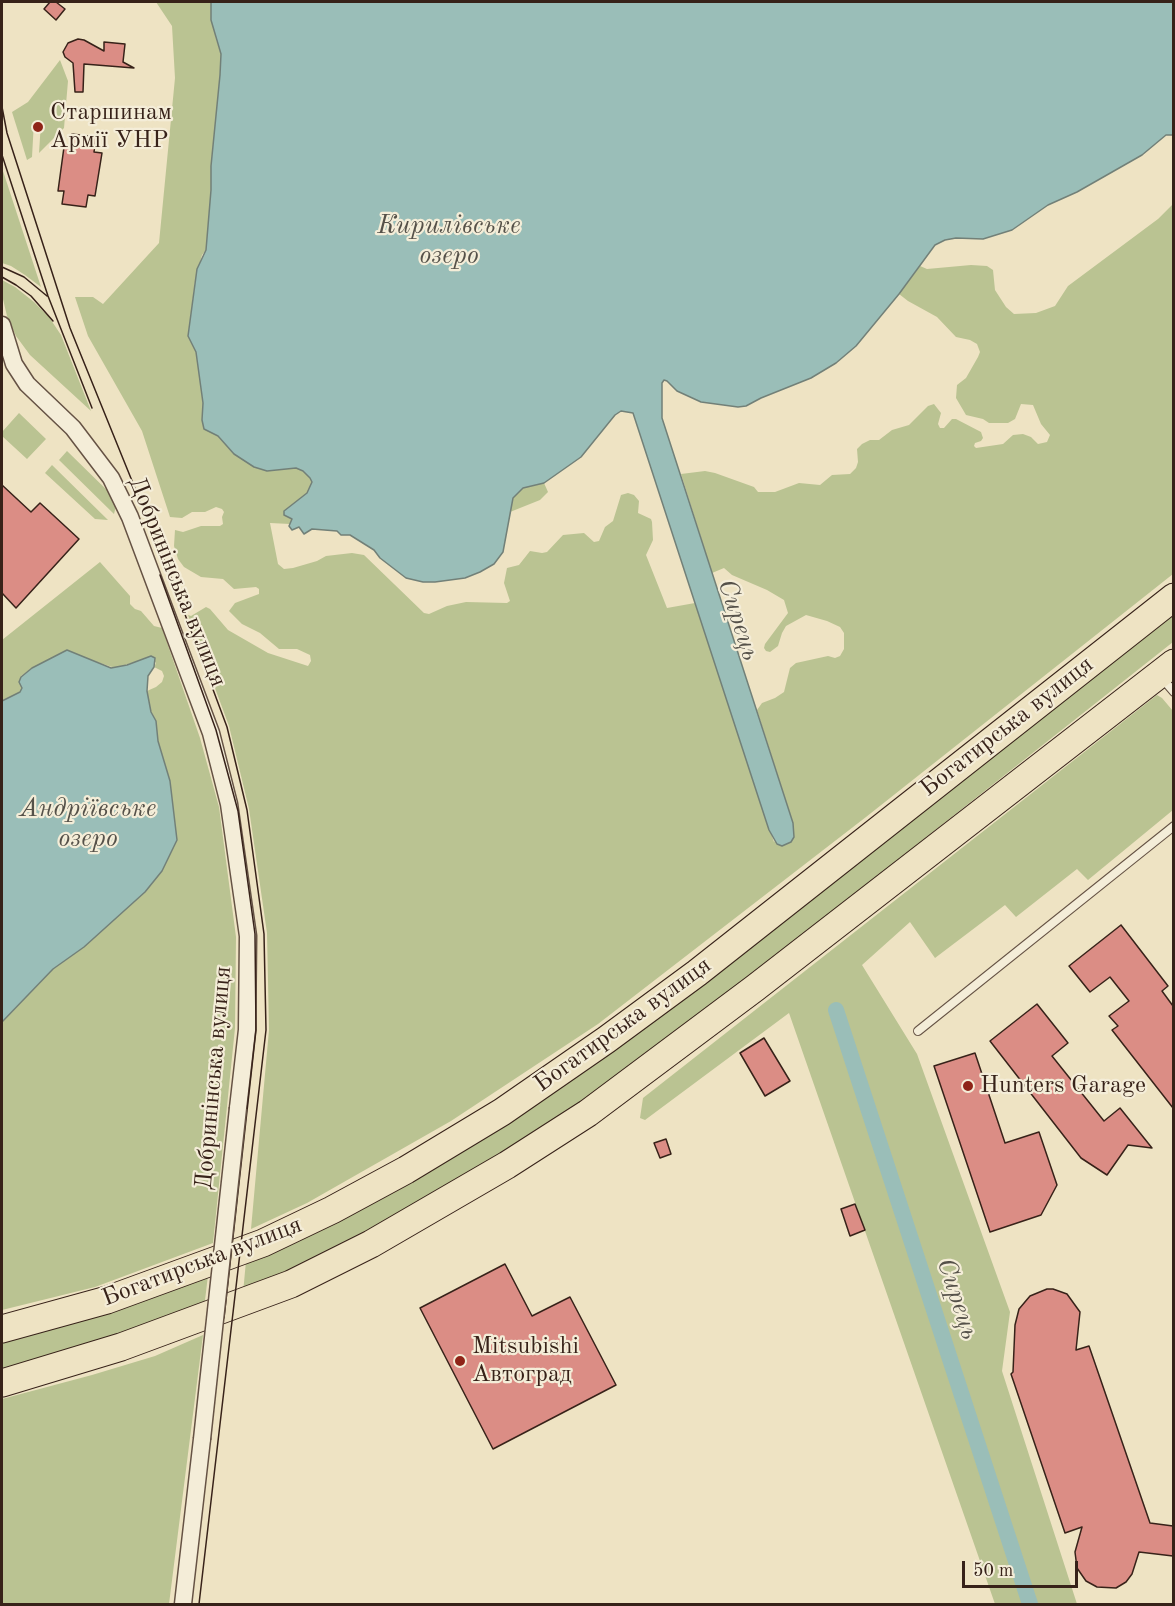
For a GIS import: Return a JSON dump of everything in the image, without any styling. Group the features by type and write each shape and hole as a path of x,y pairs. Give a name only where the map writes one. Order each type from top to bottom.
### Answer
{"main road":[{"name":"Богатирська вулиця","path":"2,1329 107,1300 262,1243 332,1210 406,1170 502,1112 697,973 1173,597"},
{"name":"Богатирська вулиця","path":"2,1383 121,1347 291,1284 371,1244 507,1165 588,1113 1168,676"}],"street":[{"name":"Добринінська вулиця","path":"2,325 14,364 27,384 72,428 111,478 130,517 211,734 229,804 248,936 247,1030 183,1605"}],"lane":[{"path":"918,1031 1173,826"}],"green space":[{"path":"156,2 211,2 216,39 221,54 220,75 206,250 202,255 195,282 188,336 196,352 204,429 218,436 234,454 267,471 296,468 311,478 311,486 302,498 290,524 270,523 278,564 284,569 317,561 326,556 352,553 364,555 424,613 429,614 447,606 466,602 507,603 510,601 504,583 507,568 519,565 530,551 547,552 563,535 584,533 594,542 599,541 605,527 613,521 621,495 628,493 634,495 639,501 638,513 651,519 652,522 653,540 646,555 667,608 695,603 774,842 793,823 757,710 762,703 784,692 790,668 796,663 828,656 835,658 840,656 844,649 844,633 840,627 806,615 786,626 778,646 770,652 766,651 765,644 788,613 784,600 732,575 724,568 712,573 681,474 705,471 715,473 754,487 758,492 775,492 799,483 820,485 832,475 850,474 856,468 857,449 862,444 870,440 879,440 892,430 909,425 928,406 934,404 941,413 938,424 940,428 944,428 952,419 956,419 981,432 983,438 975,443 976,448 1003,444 1013,435 1023,434 1031,437 1038,444 1047,442 1050,435 1041,424 1033,405 1021,404 1015,419 1008,423 989,423 983,419 966,415 956,398 957,385 966,378 978,357 980,352 977,344 956,337 937,317 899,294 920,266 927,269 987,266 993,270 995,290 1006,307 1014,314 1036,313 1055,306 1068,286 1158,219 1173,204 1173,574 866,817 598,1024 451,1121 307,1203 251,1229 269,1030 267,933 249,809 229,726 188,615 191,616 206,607 228,630 268,653 308,666 311,661 310,655 297,649 279,649 260,633 242,624 229,611 235,603 259,594 259,589 256,587 234,589 223,579 201,577 184,567 178,559 174,546 175,530 183,532 201,526 220,526 223,524 224,512 216,507 205,512 192,512 182,518 170,517 142,431 88,336 75,297 93,297 103,304 159,243 175,78 172,26"},
{"path":"60,60 68,81 64,128 39,153 41,122 34,121 32,157 27,160 12,112 28,102"},
{"path":"2,168 41,287 11,266 2,263"},
{"path":"2,280 15,287 49,317 61,335 91,411 30,355 16,336 7,316 2,295"},
{"path":"19,413 46,439 27,459 2,436 2,432"},
{"path":"67,451 114,497 116,506 114,514 59,460"},
{"path":"52,465 108,520 95,519 45,473"},
{"path":"544,483 548,492 540,500 510,512 513,498 523,488"},
{"path":"100,562 130,596 130,604 141,611 154,626 162,628 200,738 219,807 236,937 235,1028 213,1243 95,1287 2,1310 2,1022 53,969 84,947 145,892 162,871 177,840 170,781 147,691 162,682 164,676 162,671 154,667 156,663 151,657 115,668 91,660 41,665 21,676 20,692 2,701 2,640"},
{"path":"1173,612 1173,642 628,1073 424,1205 243,1293 246,1261 337,1219"},
{"path":"1157,695 1173,711 1173,810 1088,880 1077,869 1016,917 1005,905 935,958 910,922 862,965 917,1054 1010,1312 1002,1371 1077,1604 995,1604 789,1013 645,1120 640,1118 643,1098"},
{"path":"208,1275 204,1309 2,1375 2,1342 99,1315"},
{"path":"203,1335 169,1604 2,1604 2,1399 155,1356"}],"water":[{"name":"Кирилівське озеро","path":"211,2 1173,2 1173,135 1166,135 1142,155 1077,192 1048,205 1012,230 983,239 956,238 935,245 899,294 856,346 836,363 811,378 746,406 738,407 701,402 677,391 667,381 664,380 662,383 662,418 793,823 794,837 791,842 782,846 777,844 769,830 633,413 621,411 615,415 581,457 544,483 523,488 513,498 503,552 494,564 465,578 435,582 406,578 380,558 374,550 350,535 341,535 337,531 312,529 304,534 299,527 292,530 289,526 292,519 284,515 284,511 307,493 312,482 310,478 296,468 267,471 254,467 234,454 218,436 204,429 196,352 188,336 197,269 206,250 220,75 221,54 211,20"},
{"name":"Андріївське озеро","path":"67,650 111,668 151,656 155,658 154,667 148,676 147,691 170,781 177,840 162,871 145,892 84,947 53,969 2,1022 2,701 20,692 21,677 32,668"}],"building":[{"path":"50,2 56,2 65,9 56,20 44,9"},
{"path":"78,39 104,51 104,42 125,44 123,62 134,68 84,64 83,92 75,92 73,63 65,57 63,52 68,43"},
{"path":"72,134 96,137 94,152 102,153 95,196 88,195 86,207 62,204 64,191 58,191 64,147 70,148"},
{"path":"2,485 31,512 40,503 79,539 16,608 2,593"},
{"path":"1121,925 1168,986 1162,991 1173,1006 1173,1108 1112,1030 1118,1026 1109,1016 1129,1001 1110,977 1090,992 1069,966"},
{"path":"1037,1004 1068,1043 1052,1056 1104,1121 1120,1108 1152,1148 1128,1145 1107,1175 1081,1158 990,1041"},
{"path":"764,1038 790,1081 765,1096 740,1053"},
{"path":"975,1053 1005,1143 1039,1132 1057,1185 1041,1215 990,1232 934,1066"},
{"path":"666,1139 671,1154 660,1158 654,1143"},
{"path":"855,1204 865,1230 850,1236 841,1209"},
{"path":"505,1264 532,1316 570,1297 616,1385 493,1449 420,1308"},
{"path":"1047,1289 1067,1294 1080,1312 1076,1350 1089,1346 1150,1523 1173,1526 1173,1556 1139,1552 1132,1574 1126,1582 1116,1588 1097,1587 1086,1581 1077,1568 1075,1552 1082,1527 1065,1533 1011,1374 1013,1372 1015,1325 1019,1309 1030,1296"}],"waterway":[{"name":"Сирець","path":"836,1010 1030,1604"}],"tram line":[{"path":"2,107 7,133 70,328 171,577 227,727 247,810 264,934 266,1030 199,1604"},
{"path":"2,155 48,296 92,408"},
{"path":"2,267 24,277 47,296"},
{"path":"2,277 31,296 53,321"},
{"path":"160,575 216,730 238,811 255,934 256,1030 224,1318"}],"place":[{"name":"Старшинам Армії УНР","path":"38,127"},
{"name":"Hunters Garage","path":"968,1086"},
{"name":"Mitsubishi Автоград","path":"460,1361"}]}
